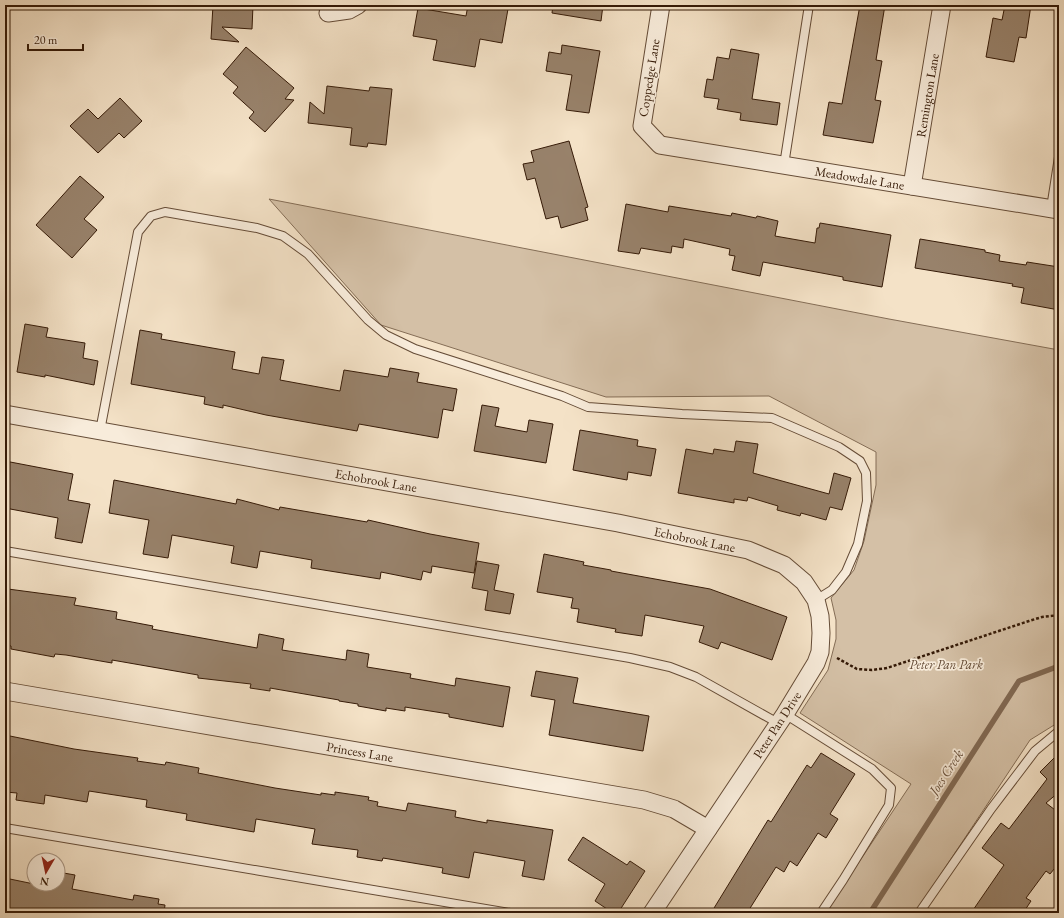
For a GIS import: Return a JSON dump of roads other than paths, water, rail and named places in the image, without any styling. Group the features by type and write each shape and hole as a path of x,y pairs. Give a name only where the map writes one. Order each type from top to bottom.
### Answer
{"street":[{"path":"328,13 349,10 358,5"},
{"name":"Coppedge Lane","path":"660,145 642,126 661,5"},
{"name":"Remington Lane","path":"912,186 942,5"},
{"name":"Meadowdale Lane","path":"660,145 1055,209"},
{"name":"Echobrook Lane","path":"5,414 618,523 748,550"},
{"name":"Peter Pan Drive","path":"652,913 782,718 816,663 820,652 820,616 816,600 804,582 784,565 748,550"},
{"name":"Princess Lane","path":"5,691 644,800 674,809 708,829"}],"lane":[{"path":"784,165 809,5"},
{"path":"1055,209 1059,157"},
{"path":"100,430 138,232 151,216 165,212 257,228 283,236 308,254 368,320 386,336 415,349 562,396 588,407 682,414 772,418 838,447 860,461 866,473 867,502 858,544 846,572 832,590 816,600"},
{"path":"5,550 630,658 670,667 696,677 782,718 872,769 891,788 889,805 821,913"},
{"path":"919,913 991,809 1035,751 1059,731"},
{"path":"5,828 510,913"}],"waterway":[{"name":"Joes Creek","path":"870,913 1019,681 1059,666"}],"park label":[{"name":"Peter Pan Park","path":"946,664"}]}
